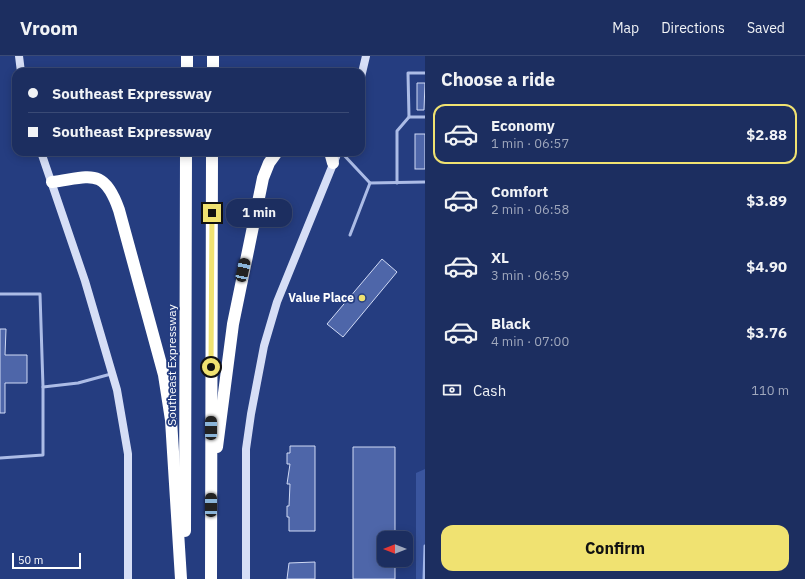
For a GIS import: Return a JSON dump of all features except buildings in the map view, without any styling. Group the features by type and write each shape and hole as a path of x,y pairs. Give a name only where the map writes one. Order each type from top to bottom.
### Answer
{"highway":[{"path":"186,56 186,68"},
{"path":"213,56 213,68"},
{"name":"Southeast Expressway","path":"185,579 186,156"},
{"path":"211,579 212,156"},
{"path":"211,490 241,283 263,178 269,163 274,156"},
{"path":"52,182 88,178 101,180 110,188 119,210 164,375 171,420 181,579"}],"street":[{"path":"19,56 20,68"},
{"path":"363,68 366,56"},
{"path":"42,156 113,374 122,416 128,454 128,579"},
{"path":"246,579 246,449 264,346 277,302 334,156"}],"lane":[{"path":"397,183 397,131 408,118 408,73 425,73"},
{"path":"408,118 425,117"},
{"path":"345,156 370,183 425,182"},
{"path":"350,235 370,183"},
{"path":"0,294 40,294 44,387 43,455 0,458"},
{"path":"44,387 78,383 113,374"}],"shaded area":[{"path":"425,469 425,579 416,579 416,473"}],"waterway":[{"path":"424,579 425,546"}],"place":[{"name":"Value Place","path":"362,298"}],"route":[{"path":"211,367 212,213"}]}
